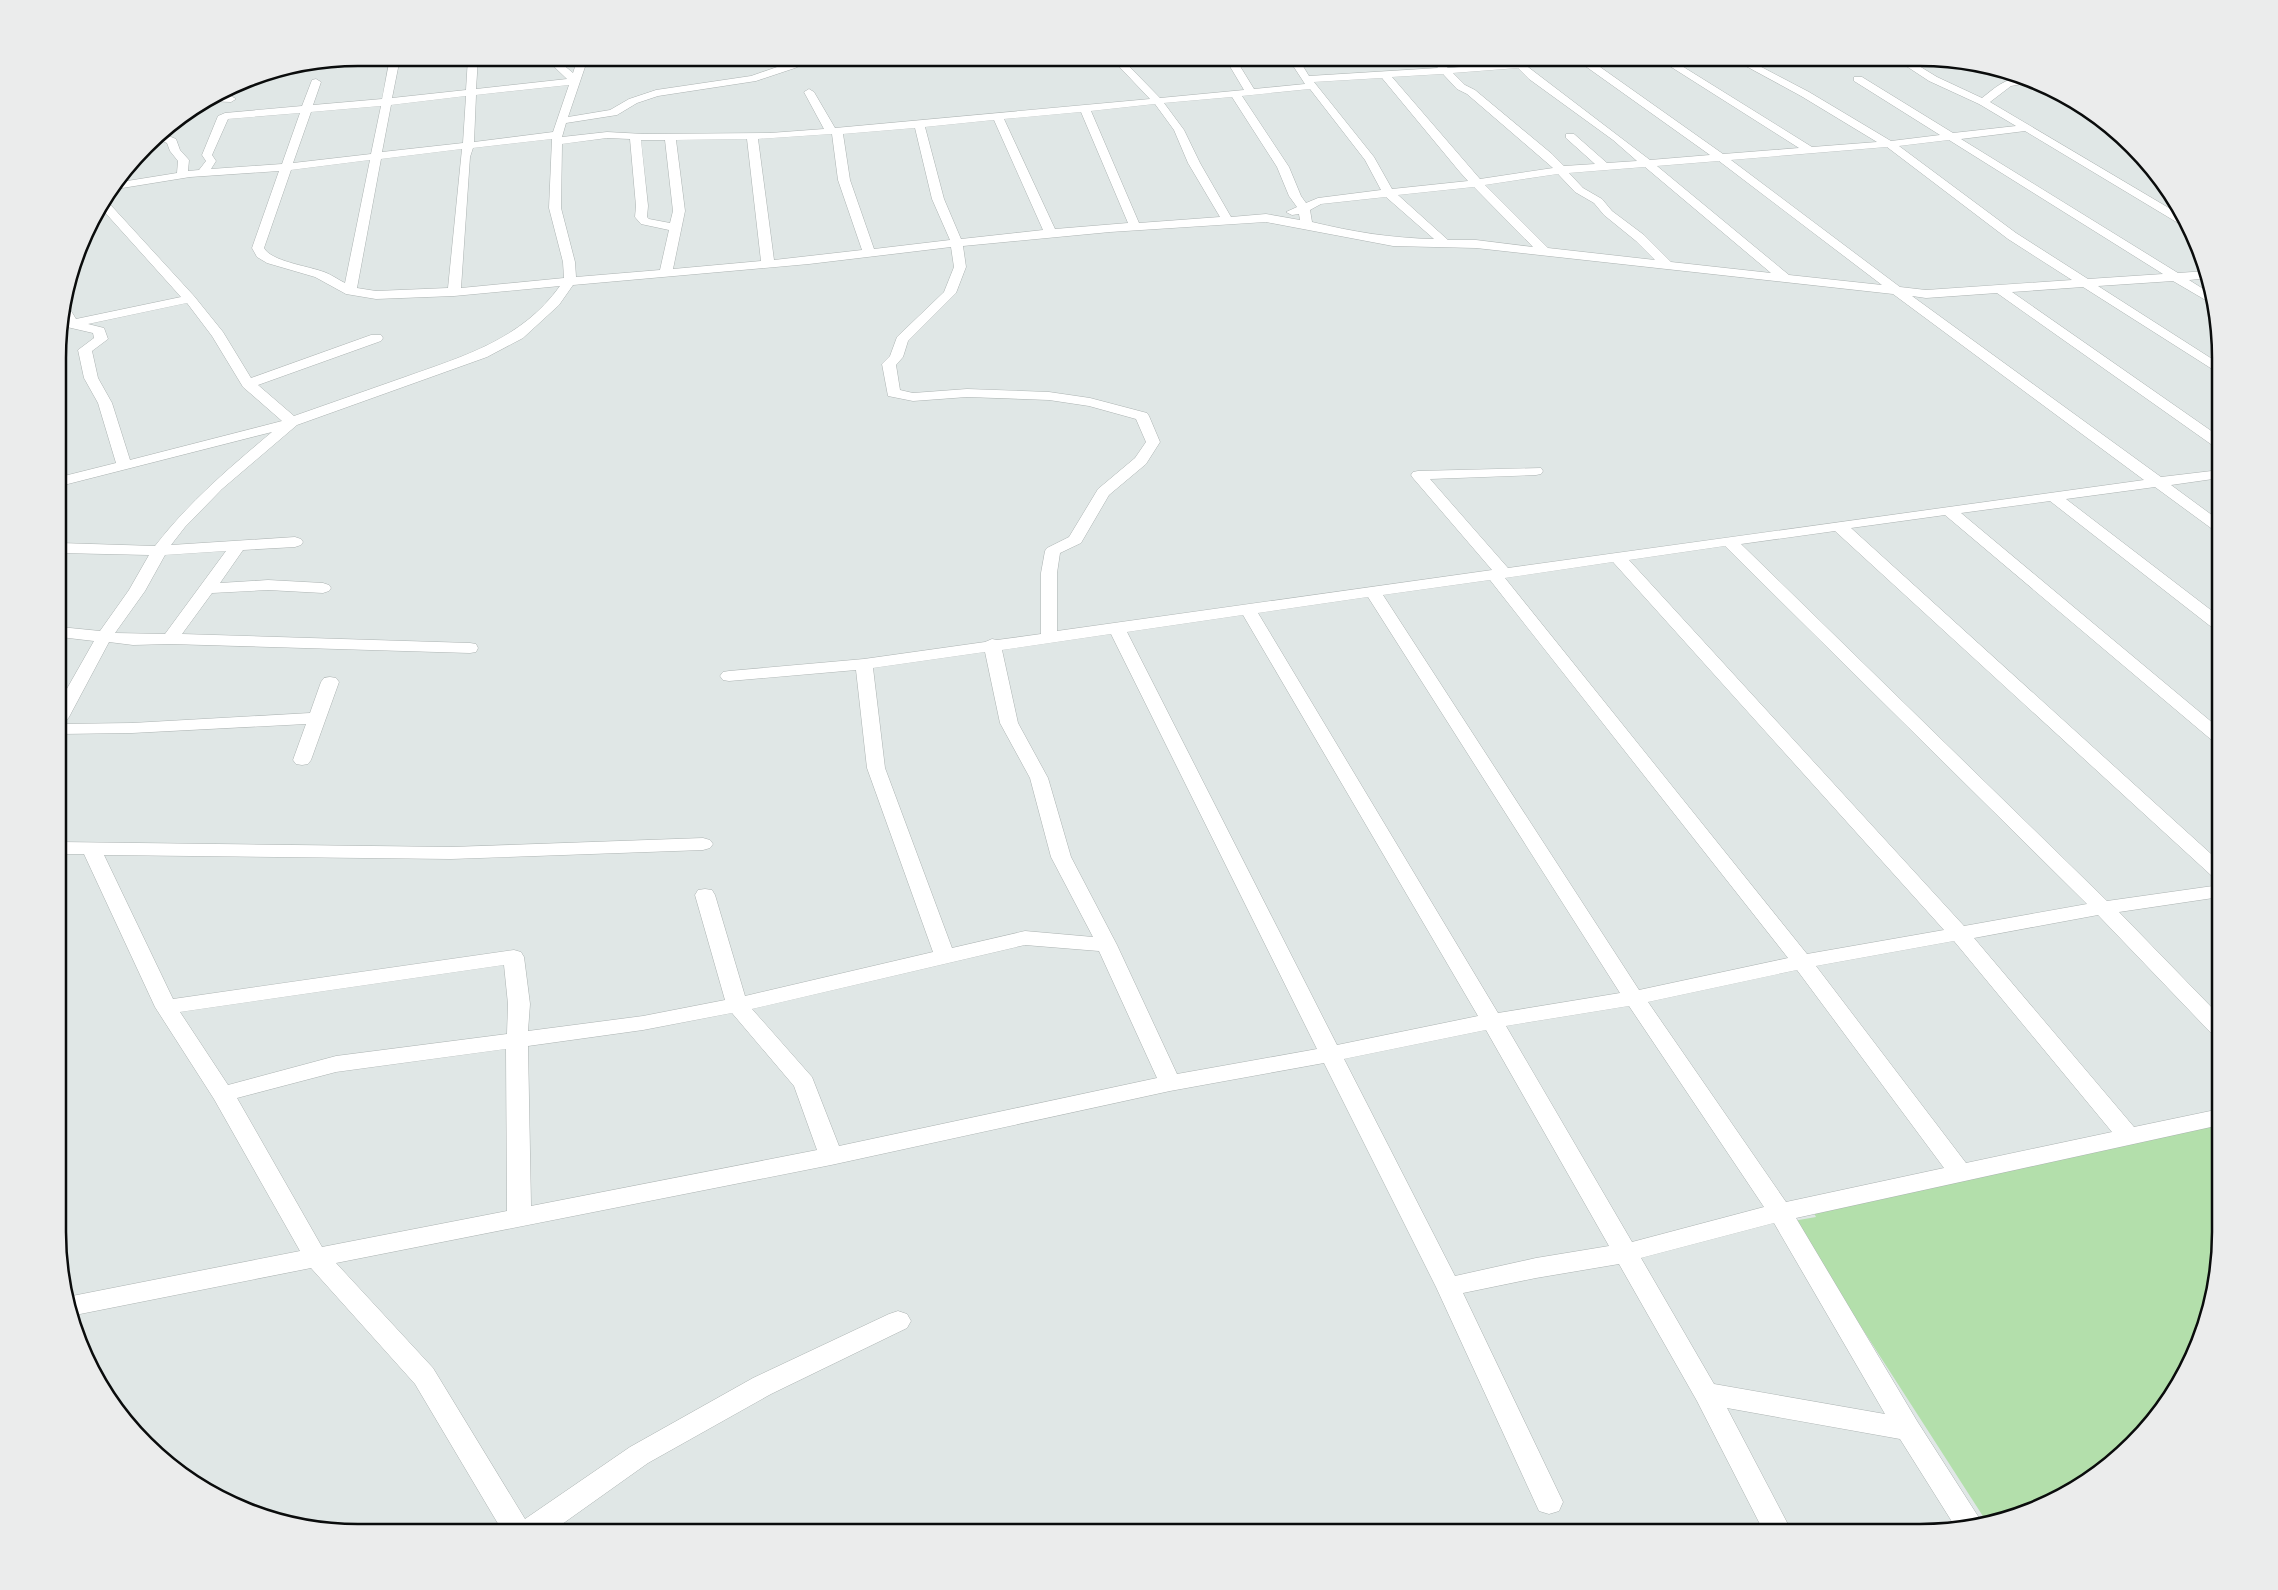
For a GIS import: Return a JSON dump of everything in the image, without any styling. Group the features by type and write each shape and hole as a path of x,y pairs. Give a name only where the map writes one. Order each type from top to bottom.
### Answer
{"street":[{"path":"350,291 394,66"},
{"path":"454,292 465,157 469,145 473,109 471,93 473,66"},
{"path":"560,66 568,73 574,82"},
{"path":"66,480 292,422 482,354 518,335 555,302 570,281 569,262 555,208 557,138 580,66"},
{"path":"561,121 613,113 633,101 656,94 752,79 792,66"},
{"path":"1124,66 1158,102 1179,130 1194,163 1227,219"},
{"path":"1235,66 1251,92"},
{"path":"1299,66 1370,159 1388,193 1444,242"},
{"path":"1440,66 1548,156 1579,190 1598,201 1608,213 1640,238 1666,264"},
{"path":"122,185 182,175 286,166 469,145 607,135 635,137 752,137 834,131 1158,102 1251,92 1310,82 1485,66"},
{"path":"1521,66 1533,77 1617,138 1786,279"},
{"path":"1592,66 1723,158 1897,291 2212,522"},
{"path":"1675,66 1810,151"},
{"path":"1751,66 1805,94 1889,144 2012,236 2212,365"},
{"path":"1912,66 1932,79 1983,102 2176,217"},
{"path":"1384,74 1430,132 1544,251"},
{"path":"1858,79 2205,295"},
{"path":"316,82 258,248 261,254 271,260 319,274 350,291 376,296 454,292 768,264 1135,226 1266,218 1306,224 1384,241 1444,242 1544,251 1926,294 2200,275"},
{"path":"203,173 211,161 207,154 216,139 222,118 574,82"},
{"path":"1983,102 2008,83 2014,82"},
{"path":"809,92 834,131 844,180 869,253"},
{"path":"1235,93 1283,167 1295,196 1304,208 1306,224"},
{"path":"223,99 231,99"},
{"path":"1085,109 1135,226"},
{"path":"998,117 1051,234"},
{"path":"919,124 938,199 957,243 960,267 950,294 902,340 896,357 889,364 893,393 913,397 967,393 1049,396 1090,402 1142,416 1153,442 1141,461 1103,492 1074,540 1053,551 1049,573 1048,636"},
{"path":"1266,218 1304,208 1318,201 1478,183 1521,174 1889,144 2027,128"},
{"path":"666,272 680,211 670,136"},
{"path":"1570,136 1604,168"},
{"path":"635,137 642,206 640,217 645,222 676,228"},
{"path":"752,137 768,264"},
{"path":"166,139 172,141 175,151 184,160 182,175"},
{"path":"108,208 190,299 218,335 248,384 292,422"},
{"path":"2000,289 2212,438"},
{"path":"69,324 190,299"},
{"path":"68,325 99,331 101,339 85,350 90,378 104,403 124,465"},
{"path":"248,384 376,338"},
{"path":"66,706 104,637 137,591 159,551 180,524 217,486 292,422"},
{"path":"1536,470 1418,475 1499,574 1802,962 1961,1173"},
{"path":"729,676 864,664 1048,636 1248,610 1948,510 2212,475"},
{"path":"2053,496 2212,619"},
{"path":"1948,510 2212,731"},
{"path":"1840,526 2212,866"},
{"path":"66,548 159,551 295,542"},
{"path":"1730,542 2103,908 2212,1021"},
{"path":"170,639 239,545"},
{"path":"1617,557 1960,934 2129,1136"},
{"path":"207,588 268,585 323,588"},
{"path":"1373,592 1634,998 1780,1212 1908,1429 1966,1520"},
{"path":"1248,610 1492,1021 1626,1253 1706,1393 1774,1524"},
{"path":"1116,627 1448,1287 1548,1502"},
{"path":"66,633 133,640 170,639 470,648"},
{"path":"992,644 1009,723 1039,778 1060,857 1107,945 1170,1084"},
{"path":"864,664 876,768 945,957"},
{"path":"302,760 330,682"},
{"path":"66,729 132,728 317,718"},
{"path":"66,848 451,853 703,844"},
{"path":"92,850 166,1006 223,1094 316,1258 424,1376 513,1524"},
{"path":"75,1305 518,1216 831,1156 1170,1084 1492,1021 1634,998 1802,962 2103,908 2212,892"},
{"path":"705,894 738,1004 804,1084 831,1156"},
{"path":"223,1094 336,1064 643,1024 1025,938 1107,945"},
{"path":"166,1006 514,957 519,1004 517,1040 518,1216"},
{"path":"1448,1287 1626,1253 1780,1212 2212,1119"},
{"path":"540,1524 639,1454 762,1386 898,1320"},
{"path":"1706,1393 1908,1429"}],"green space":[{"path":"2212,1121 2212,1232 2209,1270 2202,1308 2190,1344 2173,1378 2152,1410 2098,1464 2066,1485 2032,1502 1983,1517 1793,1221 1816,1217 1810,1205"}]}
